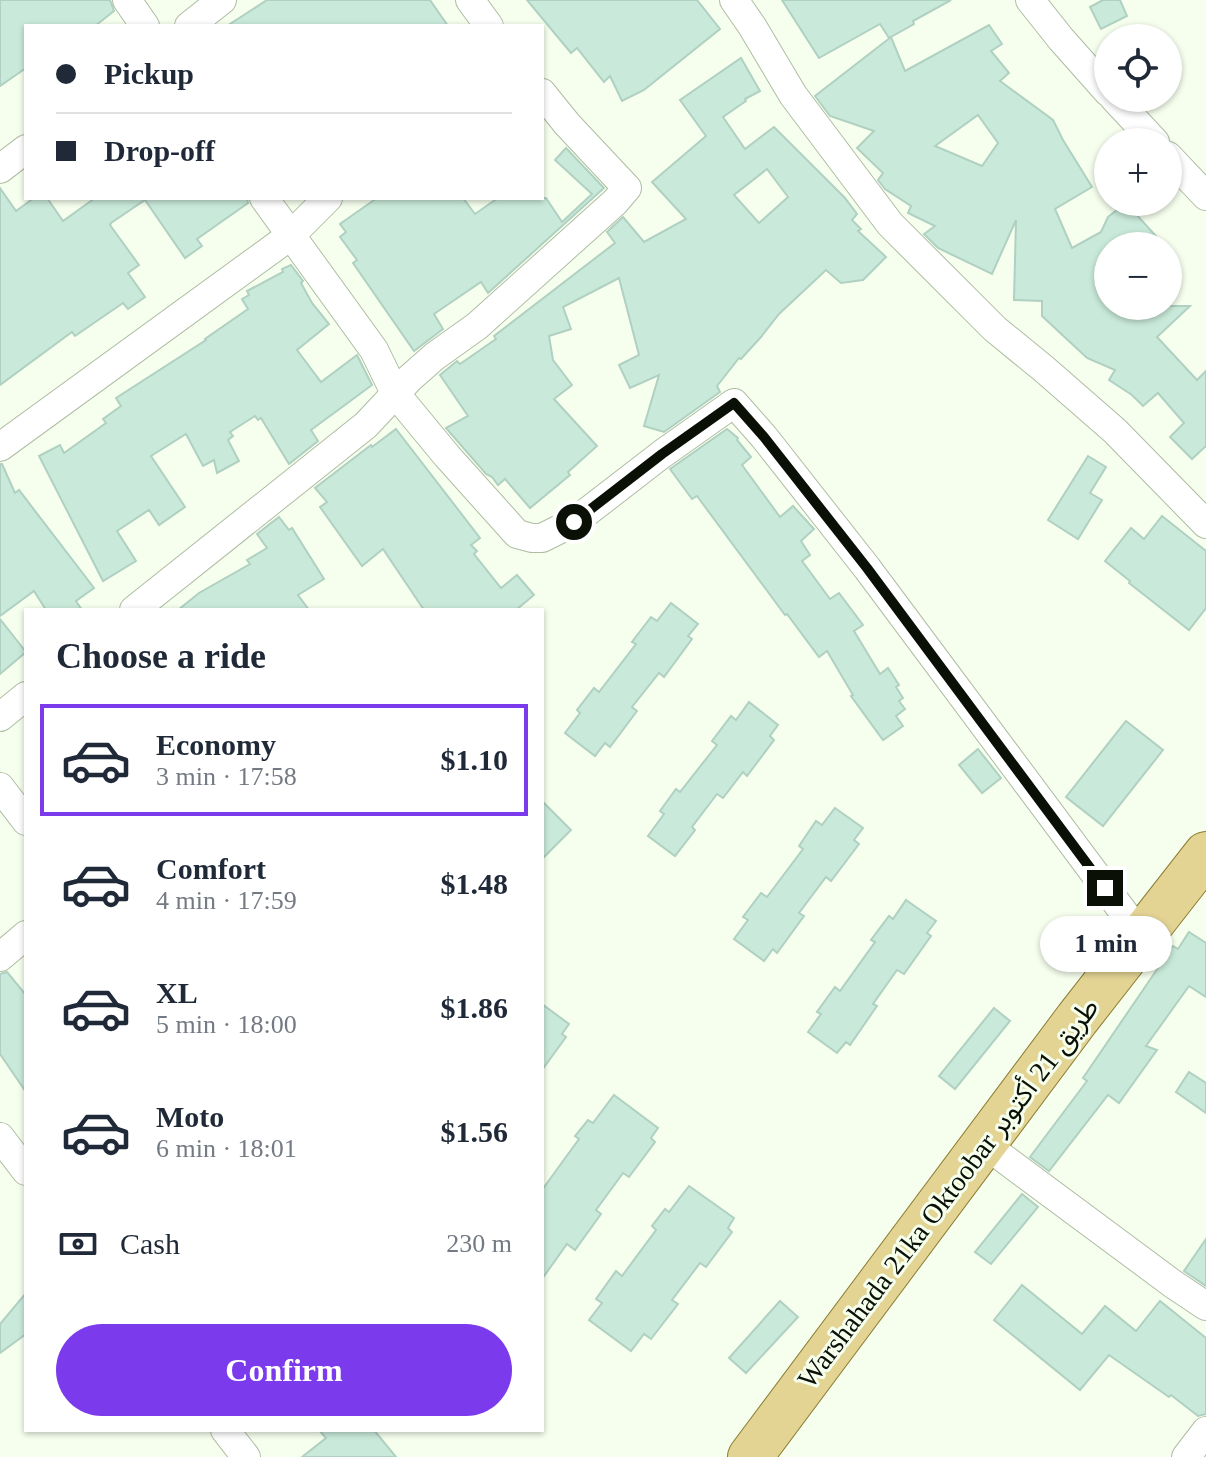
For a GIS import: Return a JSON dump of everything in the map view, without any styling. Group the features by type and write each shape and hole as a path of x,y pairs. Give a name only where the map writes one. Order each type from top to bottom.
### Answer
{"main road":[{"name":"Warshahada 21ka Oktoobar طريق 21 أكتوبر","path":"750,1457 983,1143 1206,854"}],"street":[{"path":"127,0 144,24"},
{"path":"192,24 222,0"},
{"path":"470,0 488,24"},
{"path":"734,0 793,95 890,224 995,329 1115,431 1206,524"},
{"path":"1030,0 1094,76"},
{"path":"137,608 366,425 435,356 477,326 627,188 544,95"},
{"path":"1127,112 1142,128"},
{"path":"0,169 24,151"},
{"path":"1182,171 1206,196"},
{"path":"265,200 374,350 395,393 517,534 542,538 574,522 734,403 867,568 1142,937"},
{"path":"0,447 290,236 326,200"},
{"path":"0,717 24,698"},
{"path":"0,787 24,818"},
{"path":"0,957 24,937"},
{"path":"0,1137 24,1168"},
{"path":"983,1143 1206,1306"},
{"path":"1186,1457 1206,1431"},
{"path":"227,1432 246,1457"}],"building":[{"path":"0,0 110,0 114,11 98,24 24,24 24,69 0,86"},
{"path":"267,0 430,0 447,24 230,24"},
{"path":"527,0 697,0 720,29 644,90 622,101 610,76 604,82 577,48 571,53"},
{"path":"782,0 951,0 889,38 880,24 819,58"},
{"path":"1103,0 1120,0 1127,16 1111,24 1098,24 1090,7"},
{"path":"989,25 1002,44 991,51 1009,73 1000,81 1053,120 1092,187 1055,209 1072,248 1094,236 1094,320 1175,320 1157,337 1197,380 1206,371 1206,446 1192,459 1170,437 1184,423 1158,393 1143,406 1109,380 1115,370 1087,358 1042,316 1042,301 1014,300 1016,220 992,274 938,248 924,234 935,226 908,213 911,206 885,189 878,180 883,173 857,148 874,131 830,116 815,96 891,37 905,71","holes":["978,115 998,143 982,166 935,146"]},
{"path":"741,58 760,91 723,117 745,149 774,127 845,198 857,214 852,220 861,229 858,231 886,257 863,280 841,283 826,270 779,314 739,358 717,386 720,392 664,432 644,426 659,375 630,388 619,365 639,355 619,278 563,307 571,329 549,336 553,360 572,385 554,399 597,446 568,472 570,475 530,508 505,479 498,485 486,474 446,428 468,416 440,375 457,361 460,364 496,339 494,336 615,243 607,232 623,217 644,242 686,219 652,182 706,136 680,100","holes":["767,169 788,197 759,223 734,195"]},
{"path":"566,148 604,188 488,293 481,282 434,314 443,329 414,351 353,263 357,260 340,237 346,232 340,224 374,200 464,200 475,214 495,200 544,198 562,222 592,194 555,160"},
{"path":"0,188 16,211 31,200 48,200 63,221 92,200 145,200 110,225 139,265 128,273 145,297 128,309 123,303 75,336 72,332 0,385"},
{"path":"145,200 247,200 248,203 197,239 202,246 185,258"},
{"path":"1109,216 1138,216 1152,232 1101,232"},
{"path":"291,265 303,281 301,283 312,303 329,324 297,350 321,382 357,355 372,385 311,430 318,441 289,464 261,418 258,420 255,416 230,432 233,436 228,440 239,461 217,473 214,460 203,466 186,434 151,456 185,507 159,525 149,510 117,531 136,561 103,581 39,456 60,445 64,453 106,423 103,419 121,406 116,398 248,309 242,299 249,295 247,291"},
{"path":"396,429 480,538 471,545 477,551 474,554 501,588 517,575 534,595 518,608 423,608 383,549 362,566 320,507 327,502 315,488"},
{"path":"727,429 738,438 751,457 742,465 780,517 793,506 814,529 801,541 810,555 802,561 830,599 839,593 863,625 854,631 880,674 888,668 899,685 896,687 903,698 899,701 905,709 896,716 903,726 883,740 851,696 827,651 819,657 697,496 692,499 670,469"},
{"path":"1088,456 1106,467 1090,493 1102,500 1078,539 1048,520"},
{"path":"2,464 15,493 19,490 94,588 76,601 81,608 45,608 34,591 0,616"},
{"path":"1162,516 1206,551 1206,608 1189,630 1105,561 1131,528 1144,539"},
{"path":"279,517 289,530 292,528 324,579 298,595 308,608 180,608 199,593 250,564 247,560 267,548 257,534"},
{"path":"671,603 698,624 688,636 692,639 664,677 659,673 632,707 637,711 610,747 605,743 595,756 565,733 580,713 577,710 594,688 599,692 636,644 632,642 651,617 657,621"},
{"path":"0,619 24,649 24,654 0,674"},
{"path":"749,702 778,725 770,736 774,740 747,776 743,772 723,798 717,794 675,856 648,836 664,814 660,811 676,789 680,792 717,745 712,741 731,716 736,720"},
{"path":"1126,721 1163,750 1103,826 1066,797"},
{"path":"978,749 1001,778 982,793 959,765"},
{"path":"544,803 571,830 544,857"},
{"path":"835,808 863,828 854,840 859,844 831,881 826,877 799,913 804,916 777,953 773,949 764,961 734,939 748,920 743,917 761,893 767,897 803,849 799,846 816,821 822,825"},
{"path":"906,900 936,921 927,933 931,936 904,974 897,970 850,1045 846,1042 837,1053 808,1032 821,1014 817,1012 835,987 840,991 875,942 871,940 889,916 893,919"},
{"path":"1189,932 1206,943 1206,997 1189,986 1146,1046 1157,1050 1119,1103 1108,1095 1049,1171 1030,1157 1087,1081 1083,1078 1173,946 1178,949"},
{"path":"7,972 24,993 24,1089 0,1054 0,974"},
{"path":"544,1005 569,1024 562,1034 566,1037 544,1067"},
{"path":"994,1008 1010,1021 955,1089 939,1076"},
{"path":"1189,1072 1206,1083 1206,1113 1176,1092"},
{"path":"614,1095 658,1128 651,1138 655,1142 629,1177 623,1173 596,1210 601,1214 575,1250 567,1244 544,1276 544,1187 579,1139 575,1136 588,1120 593,1123"},
{"path":"689,1186 734,1218 728,1228 732,1232 706,1267 700,1263 672,1300 678,1304 651,1339 644,1334 631,1351 589,1320 602,1303 596,1299 616,1271 622,1276 656,1230 652,1226 665,1209 669,1212"},
{"path":"1022,1194 1038,1207 991,1264 975,1252"},
{"path":"1206,1239 1206,1286 1184,1271"},
{"path":"1022,1285 1082,1334 1105,1306 1136,1331 1160,1301 1206,1338 1206,1414 1198,1416 1109,1355 1080,1390 994,1320"},
{"path":"24,1295 24,1335 0,1353 0,1324"},
{"path":"780,1301 798,1317 746,1373 729,1358"},
{"path":"321,1432 376,1432 396,1457 302,1457 326,1438"}],"route":[{"path":"574,522 734,403 867,568 1105,888"}]}
